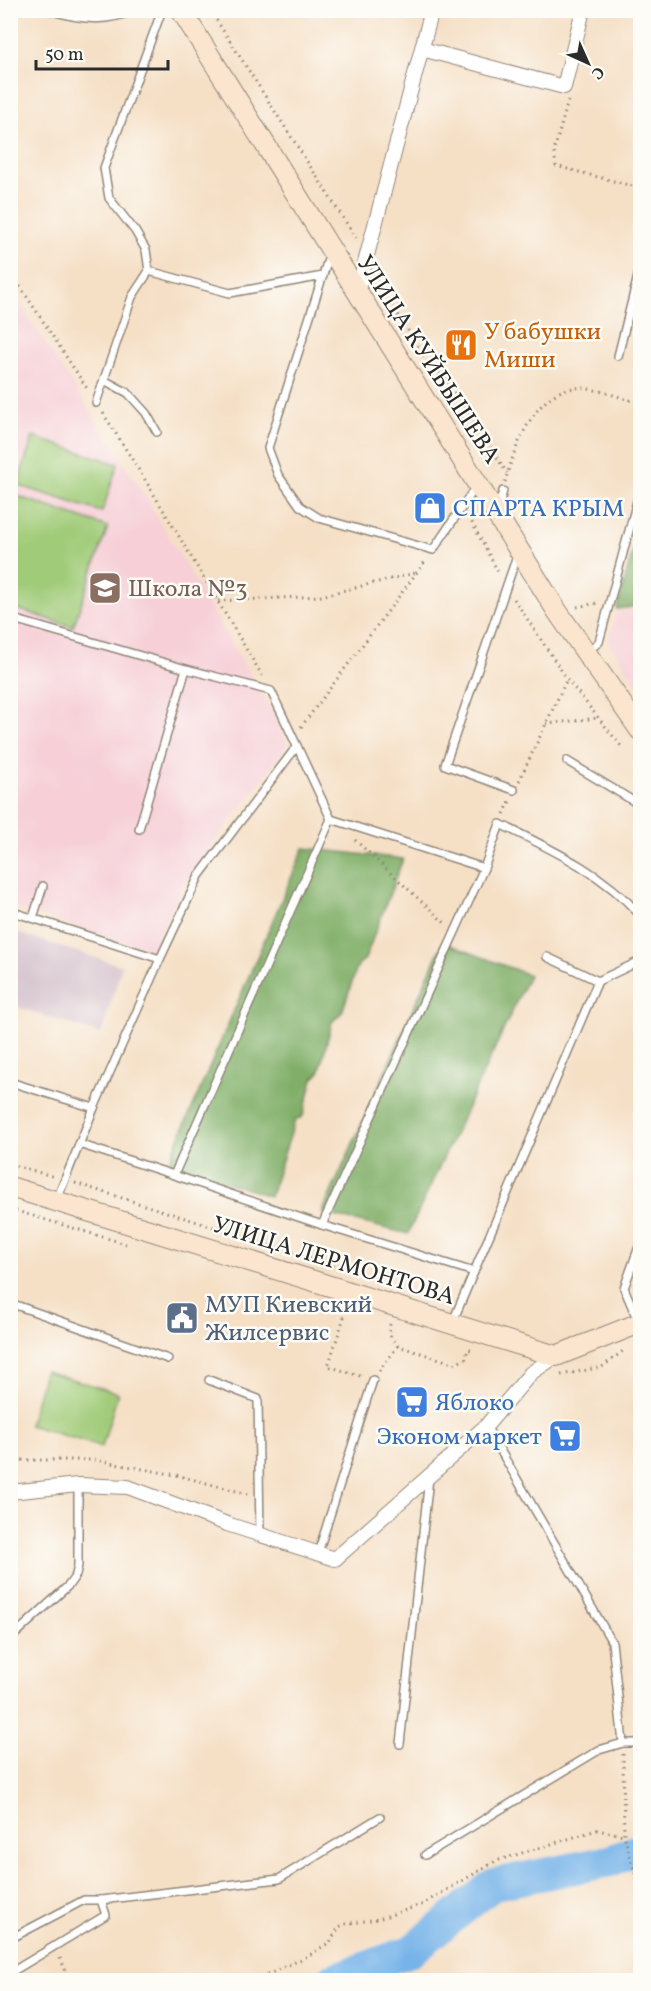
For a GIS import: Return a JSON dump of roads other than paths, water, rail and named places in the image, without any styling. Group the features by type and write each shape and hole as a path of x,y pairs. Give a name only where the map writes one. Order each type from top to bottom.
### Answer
{"main road":[{"name":"УЛИЦА КУЙБЫШЕВА","path":"181,10 519,550 586,653 640,730"},
{"name":"УЛИЦА ЛЕРМОНТОВА","path":"10,1187 556,1356"},
{"path":"556,1356 640,1323"}],"street":[{"path":"357,293 432,10"},
{"path":"422,49 564,87 584,10"},
{"path":"10,1491 78,1485 128,1487 335,1559 486,1426 531,1373 556,1356"}],"lane":[{"path":"49,10 75,19 118,18 136,10"},
{"path":"96,403 132,297 149,271 146,250 135,231 109,198 105,168 162,10"},
{"path":"330,251 268,448 278,475 300,506 319,518 433,550 478,483"},
{"path":"618,356 640,268"},
{"path":"149,271 230,293 323,276"},
{"path":"104,380 128,393 146,413 157,432"},
{"path":"586,653 599,642 640,490"},
{"path":"496,513 503,491"},
{"path":"514,790 445,765 519,550"},
{"path":"10,618 271,691 331,819 484,868"},
{"path":"139,829 186,669"},
{"path":"56,1201 94,1108 160,959 200,876 297,746"},
{"path":"567,761 640,805"},
{"path":"174,1175 331,819"},
{"path":"322,1225 484,868 500,824 566,857 599,877 624,896 640,915"},
{"path":"33,918 43,886"},
{"path":"10,911 160,959"},
{"path":"547,957 598,981"},
{"path":"452,1324 598,981 640,961"},
{"path":"10,1082 94,1108"},
{"path":"79,1144 322,1225 474,1272"},
{"path":"640,1244 624,1288 640,1323"},
{"path":"10,1303 168,1359"},
{"path":"209,1380 258,1399 260,1534"},
{"path":"318,1553 373,1380"},
{"path":"486,1426 612,1642 623,1743"},
{"path":"400,1744 429,1477"},
{"path":"10,1639 69,1585 76,1575 78,1485"},
{"path":"425,1855 599,1750 623,1743 640,1743"},
{"path":"10,1940 84,1900 279,1879 380,1817"},
{"path":"10,1973 106,1915 100,1900"}],"waterway":[{"path":"331,1980 411,1951 494,1884 610,1861 640,1849"}],"place":[{"name":"У бабушки Миши","path":"461,345"},
{"name":"СПАРТА КРЫМ","path":"430,508"},
{"name":"Школа №3","path":"105,588"},
{"name":"МУП Киевский Жилсервис","path":"182,1318"},
{"name":"Яблоко","path":"412,1402"},
{"name":"Эконом маркет","path":"565,1436"}]}
